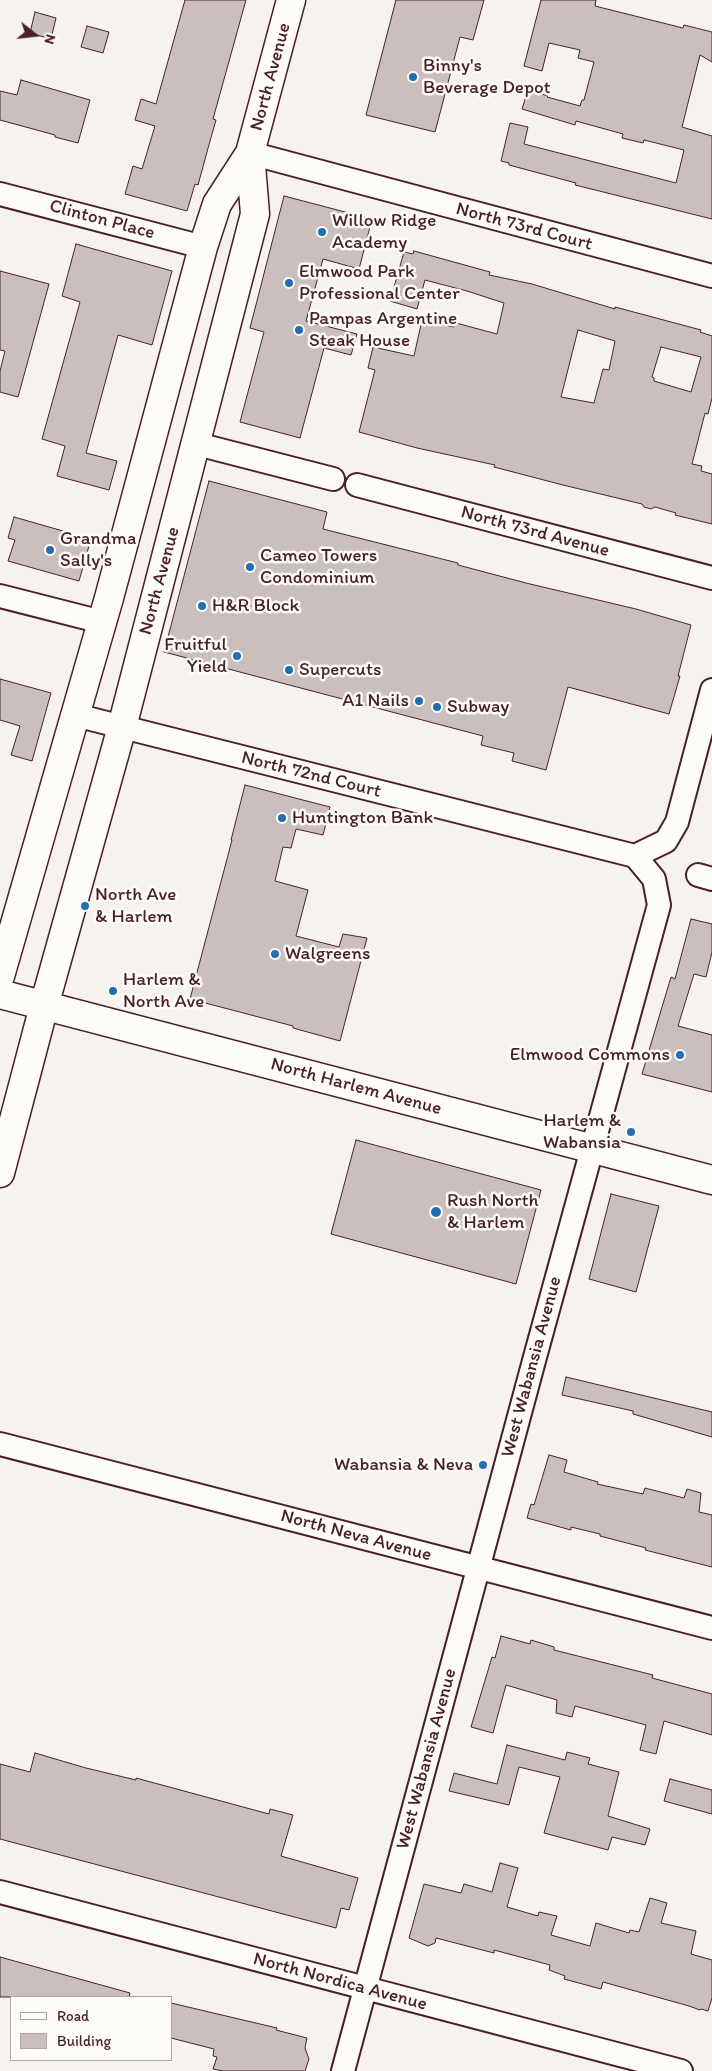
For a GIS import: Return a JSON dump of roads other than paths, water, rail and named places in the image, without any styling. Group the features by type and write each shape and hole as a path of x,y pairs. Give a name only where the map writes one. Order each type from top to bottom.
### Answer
{"main road":[{"name":"North Avenue","path":"0,976 102,622 203,247 217,204 250,153 291,0"},
{"name":"North Avenue","path":"0,1173 44,1006 122,727 255,214 250,153"},
{"name":"North Harlem Avenue","path":"0,994 712,1180"}],"street":[{"name":"North 73rd Court","path":"250,153 712,276"},
{"name":"Clinton Place","path":"0,194 203,247"},
{"path":"196,444 333,479"},
{"name":"North 73rd Avenue","path":"357,485 712,578"},
{"path":"0,596 102,622"},
{"path":"635,856 666,841 677,822 712,690"},
{"name":"North 72nd Court","path":"74,715 635,856"},
{"name":"West Wabansia Avenue","path":"343,2071 478,1567 659,905 654,879 635,856"},
{"name":"North Neva Avenue","path":"0,1444 712,1628"},
{"name":"North Nordica Avenue","path":"0,1892 681,2071"}],"place":[{"name":"Binny's Beverage Depot","path":"413,77"},
{"name":"Willow Ridge Academy","path":"322,232"},
{"name":"Elmwood Park Professional Center","path":"289,283"},
{"name":"Pampas Argentine Steak House","path":"299,330"},
{"name":"Grandma Sally's","path":"50,550"},
{"name":"Cameo Towers Condominium","path":"250,567"},
{"name":"H&R Block","path":"202,606"},
{"name":"Fruitful Yield","path":"237,656"},
{"name":"Supercuts","path":"289,670"},
{"name":"A1 Nails","path":"419,701"},
{"name":"Subway","path":"437,707"},
{"name":"Huntington Bank","path":"282,818"},
{"name":"North Ave & Harlem","path":"85,906"},
{"name":"Walgreens","path":"275,954"},
{"name":"Harlem & North Ave","path":"113,991"},
{"name":"Elmwood Commons","path":"680,1055"},
{"name":"Harlem & Wabansia","path":"631,1132"},
{"name":"Rush North & Harlem","path":"436,1212"},
{"name":"Wabansia & Neva","path":"483,1465"}]}
